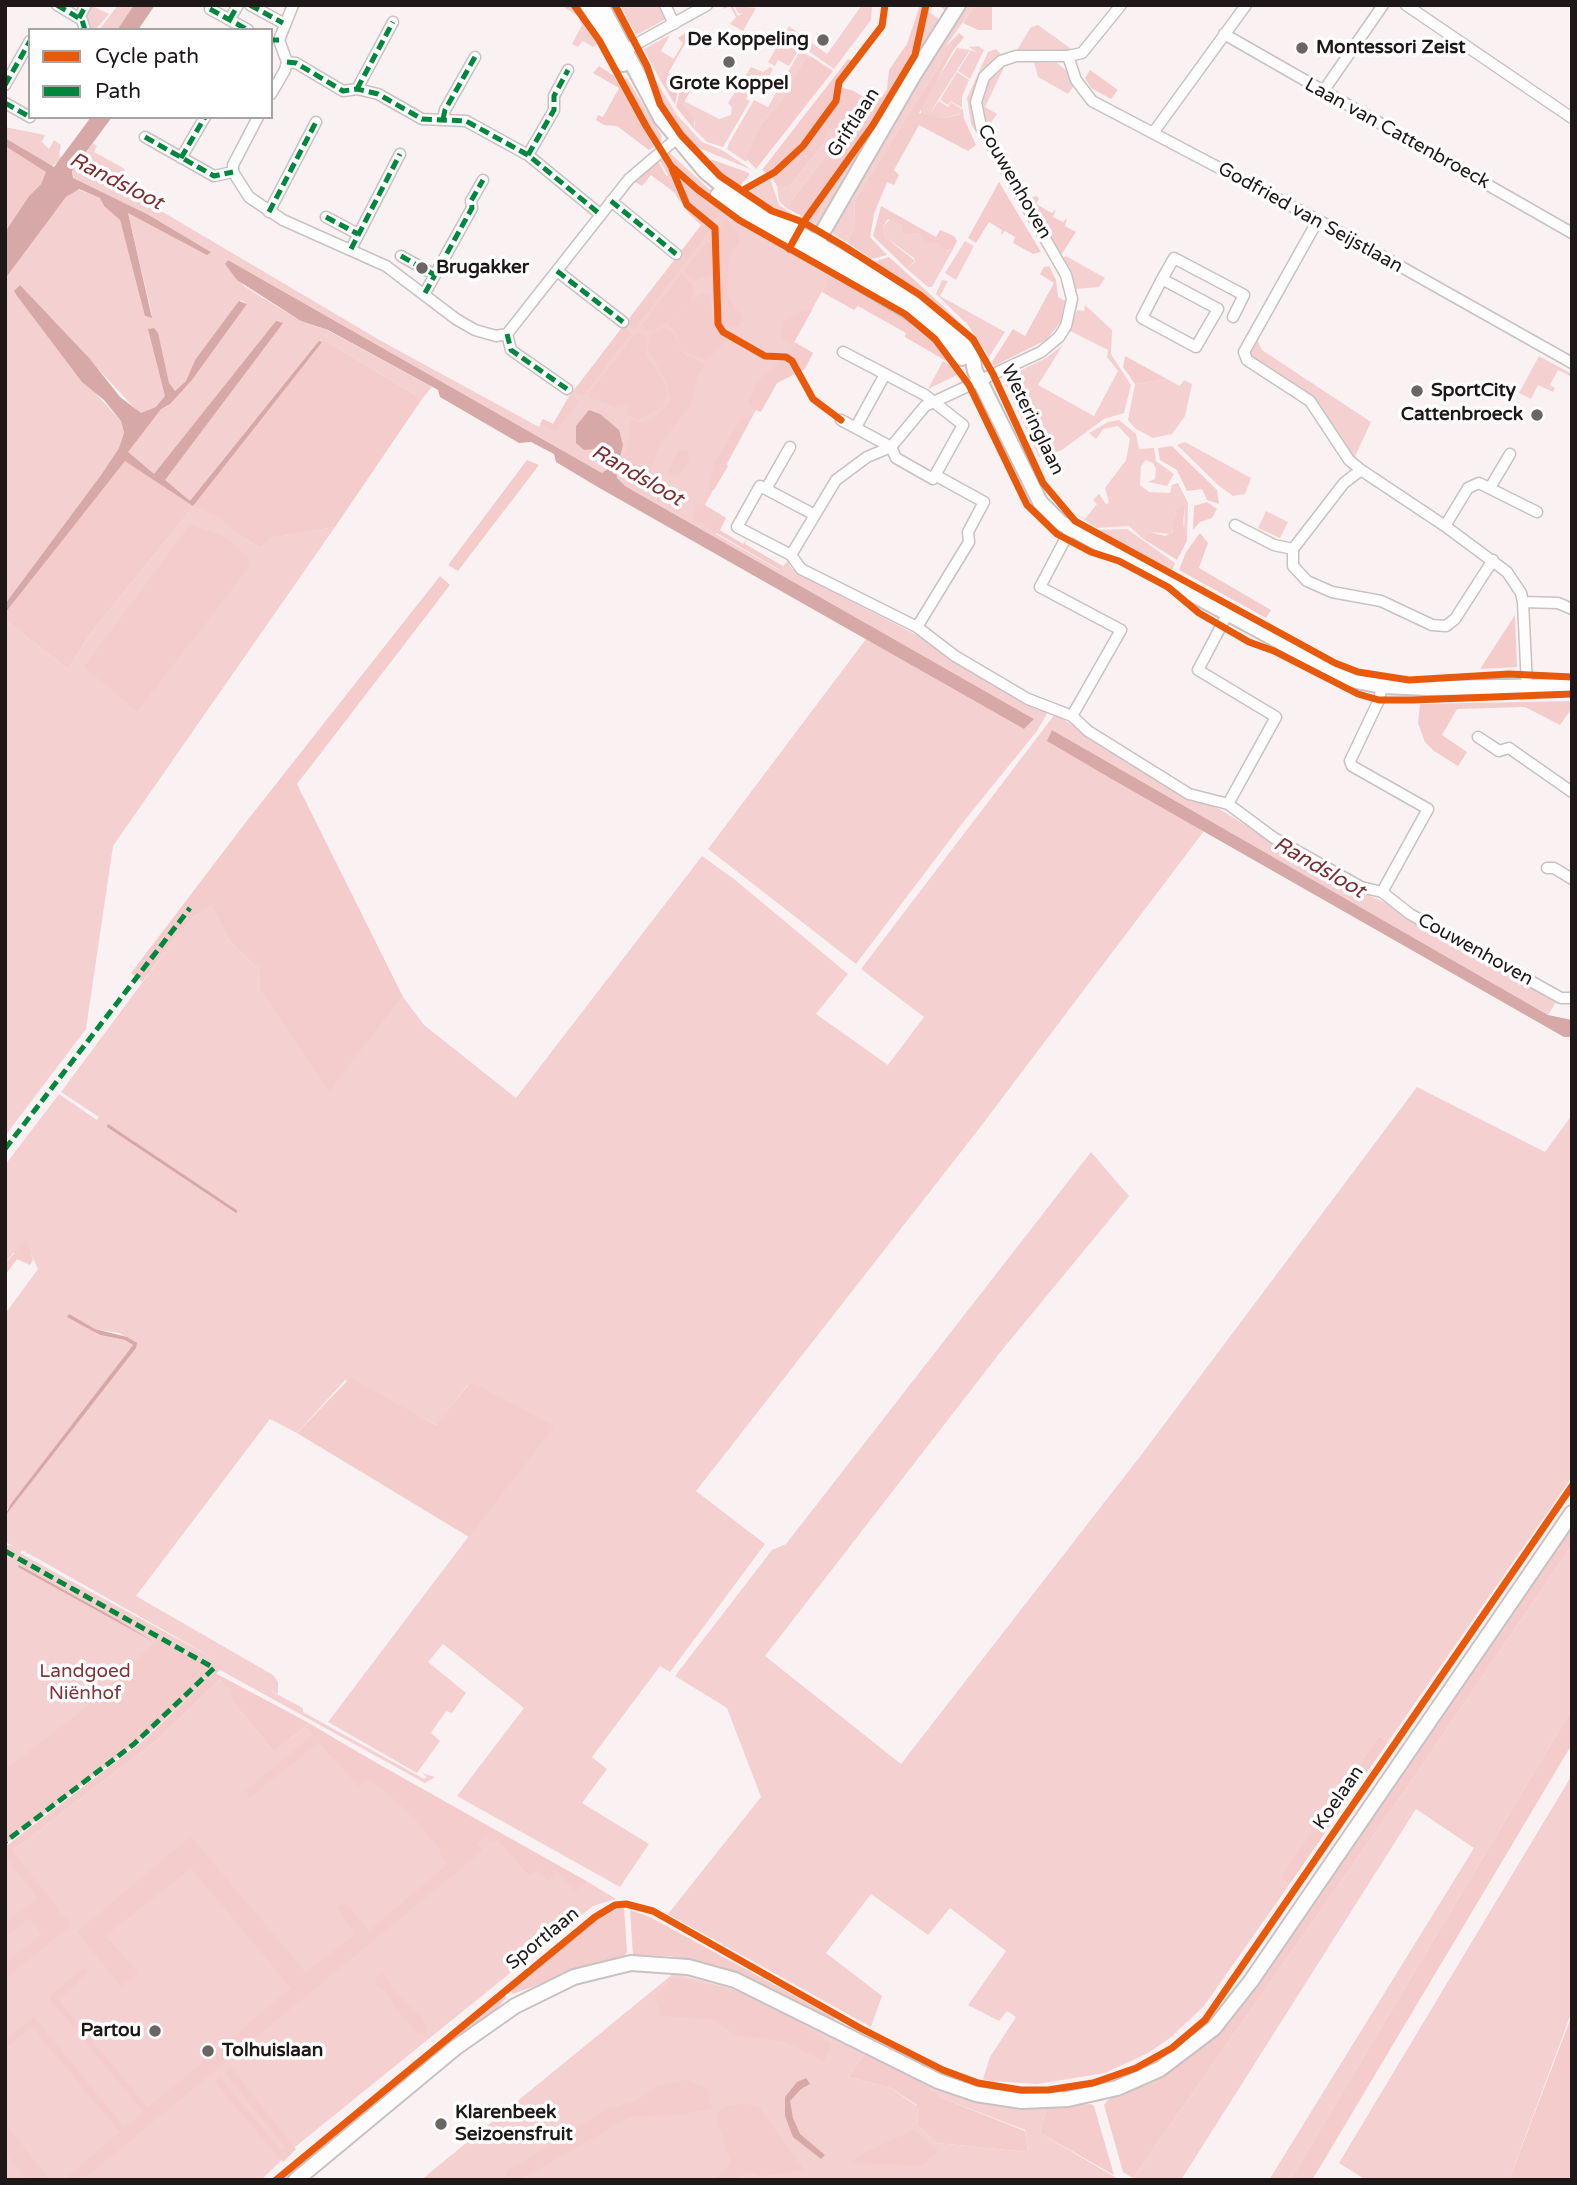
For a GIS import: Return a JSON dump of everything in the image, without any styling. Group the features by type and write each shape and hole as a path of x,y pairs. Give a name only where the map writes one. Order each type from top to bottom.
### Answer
{"street":[{"path":"57,5 84,22 85,28"},
{"path":"79,18 86,5"},
{"path":"230,19 238,5"},
{"path":"250,5 283,23"},
{"path":"287,62 275,40 293,5"},
{"name":"Weteringlaan","path":"588,5 621,52"},
{"name":"Weteringlaan","path":"601,5 650,115 716,193 813,248 921,319 978,376 1040,502 1055,517 1352,680 1381,686 1572,686"},
{"path":"665,5 674,24"},
{"path":"621,52 707,5"},
{"name":"Griftlaan","path":"813,248 912,76 958,5"},
{"path":"1068,56 1082,53 1090,46 1121,5"},
{"path":"1153,133 1246,5"},
{"path":"1322,93 1383,5"},
{"path":"1406,5 1572,118"},
{"path":"210,9 245,28"},
{"path":"357,89 393,22"},
{"name":"Laan van Cattenbroeck","path":"1224,34 1322,93 1572,233"},
{"path":"5,85 28,45"},
{"name":"Godfried van Seijstlaan","path":"1068,56 1076,80 1092,101 1318,220 1572,363"},
{"name":"Couwenhoven","path":"792,555 813,514 836,480 867,457 891,447 925,406 978,376 1050,345 1066,326 1072,299 1066,275 981,127 976,102 979,87 992,68 1009,58 1068,56"},
{"path":"443,119 445,110 475,57"},
{"path":"287,62 296,63 343,90 357,89 379,94 422,119 466,121 528,155 601,215"},
{"path":"273,90 287,62"},
{"path":"528,155 554,110 554,96 568,70"},
{"path":"5,103 28,116"},
{"path":"181,158 204,119"},
{"path":"257,119 235,158 233,172 249,197 269,212 386,266 456,319 475,330 496,335 508,334 611,201 642,166 673,142"},
{"path":"269,212 316,122"},
{"path":"145,137 214,177 233,172"},
{"path":"351,249 400,153"},
{"path":"425,293 472,208 471,201 483,180"},
{"path":"611,201 676,254"},
{"path":"326,217 358,234"},
{"path":"1318,220 1244,352 1247,360 1310,401 1349,460 1493,560 1516,585 1523,602 1527,686"},
{"path":"401,256 435,275"},
{"path":"1163,279 1218,309 1196,347 1142,318 1174,258 1244,295 1233,317"},
{"path":"557,271 623,322"},
{"path":"508,334 511,350 567,389"},
{"path":"841,420 891,447 895,458 933,479 963,425 890,375 884,376 843,352"},
{"path":"856,427 884,376"},
{"name":"Couwenhoven","path":"790,447 766,489 760,486 737,527 792,555 801,569 917,627 955,656 1028,699 1072,716 1088,731 1189,794 1228,804 1274,838 1361,887 1382,892 1410,914 1474,951 1561,998 1572,998"},
{"path":"1491,486 1510,454"},
{"path":"1361,470 1344,483 1293,549 1298,574 1315,586 1381,601 1433,625 1446,626 1455,619 1493,560"},
{"path":"917,627 969,542 968,532 984,502 935,475"},
{"path":"1446,526 1468,488 1479,483 1491,486 1537,512"},
{"path":"766,489 813,514"},
{"path":"1235,525 1274,545 1293,549"},
{"path":"1071,528 1040,587 1121,630 1072,716"},
{"path":"1523,602 1558,603 1572,609"},
{"path":"1228,613 1198,670 1276,717 1228,804"},
{"path":"1381,686 1379,700 1350,761 1352,766 1427,809 1382,892"},
{"path":"1478,737 1499,751 1509,748 1572,792"},
{"path":"1547,868 1554,867 1572,879"},
{"name":"Koelaan","path":"976,2094 1022,2101 1096,2094 1160,2069 1214,2028 1251,1981 1572,1513"},
{"name":"Sportlaan","path":"296,2180 455,2048 515,2006 574,1977 604,1967 631,1963 688,1967 736,1980 938,2081 976,2094"}],"green space":[{"path":"90,5 109,14 97,28 88,28 84,16"},
{"path":"118,5 134,5 118,28 101,28"},
{"path":"567,5 575,10 597,44 593,47 583,41 578,47 572,44 582,25 577,15 565,8"},
{"path":"620,5 660,5 666,19 636,35"},
{"path":"724,5 732,5 738,16 743,13 739,14 734,5 756,8 743,31 730,24 736,17 730,6 723,9"},
{"path":"862,5 872,6 871,20 834,69 801,46 789,66 778,60 775,66 768,62 789,26 827,54"},
{"path":"928,5 934,5 929,12 940,20 946,11 938,5 952,5 817,225 808,220 879,121 916,58"},
{"path":"965,5 975,5 946,46 959,33 855,200 854,229 847,242 830,232 911,90"},
{"path":"1038,25 1074,51 1017,50 1031,27"},
{"path":"670,35 661,51 674,59 661,82 644,49"},
{"path":"978,46 984,50 970,79 958,71 971,50 977,53 969,47"},
{"path":"957,48 970,50 930,113 939,101 948,107 951,102 963,110 964,117 960,114 944,118 921,114 921,104"},
{"path":"996,49 1002,56 982,72 973,94 973,116 985,143 983,144 971,124 967,98 988,52"},
{"path":"800,51 812,57 804,59 781,101 762,123 746,162 727,149 729,143 754,100 768,107"},
{"path":"1034,62 1057,63 1067,71 1073,87 1068,94 1038,77"},
{"path":"1006,63 985,107 997,114 988,127 985,126 980,100 987,80"},
{"path":"751,67 763,72 770,67 773,69 768,78 779,84 775,90 752,87 746,99 750,101 723,147 707,142 694,129 695,123 683,104 684,101 719,119 731,115 732,107 728,103"},
{"path":"649,69 677,115 702,142 722,150 752,170 692,145 664,108"},
{"path":"957,72 969,80 962,97 962,108 951,101 948,105 940,100"},
{"path":"627,78 662,136 660,145 623,80"},
{"path":"5,127 45,135 42,142 49,149 54,140 61,145 59,155 62,159 51,167 5,138"},
{"path":"834,128 838,140 786,208 779,201 777,186 790,186 825,142 829,129"},
{"path":"93,143 97,146 94,152 125,169 121,175 111,177 83,157"},
{"path":"669,152 724,203 778,241 711,200 673,164 665,154"},
{"path":"661,155 671,173 675,171 729,215 831,275 794,342 813,353 805,369 777,383 761,412 756,410 705,505 726,518 716,534 779,570 788,561 791,568 801,575 926,640 954,662 1048,712 1037,731 964,821 856,964 708,849 866,639 1024,729 1034,719 228,260 225,264 245,287 301,321 327,330 432,387 422,399 323,339 193,506 218,516 243,538 261,548 270,538 335,527 113,846 86,1029 5,1136 5,620 68,669 91,633 193,507 163,486 126,454 140,414 52,319 17,296 75,371 121,421 124,433 119,448 101,475 5,604 5,279 66,197 77,189 100,198 104,206 120,220 146,317 152,315 128,213 211,252 147,214 74,179 72,171 81,159 116,183 131,199 151,205 383,342 539,427 543,419 553,424 570,395 701,225 690,215 674,192 658,180 668,175 658,158","holes":["241,300 247,304 192,380 165,408 172,390 175,391 186,381 195,360"]},
{"path":"729,179 748,192 770,179 779,205 800,219 775,211"},
{"path":"891,219 900,224 903,236 920,233 939,242 947,251 952,251 932,287 928,287 906,268 915,262 914,258 885,237 883,226"},
{"path":"965,241 974,246 956,280 945,273"},
{"path":"1066,256 1105,278 1099,287 1075,289 1062,258"},
{"path":"942,280 948,281 940,296 1005,332 989,357 968,325 936,294"},
{"path":"1085,305 1112,330 1111,354 1131,385 1124,413 1104,419 1062,450 1039,457 1003,379 1046,358 1063,345 1038,385 1094,416 1118,371 1107,357 1108,350 1070,331 1077,310 1084,311"},
{"path":"1255,336 1262,350 1371,422 1354,459 1321,408 1248,355"},
{"path":"1539,356 1572,374 1572,377 1558,370 1550,385 1555,388 1553,392 1538,385 1531,399 1519,393"},
{"path":"943,361 953,367 957,375 928,389"},
{"path":"1167,379 1180,386 1184,380 1192,384 1185,416 1172,434 1153,438 1136,429 1128,420 1135,384"},
{"path":"1119,420 1136,434 1139,449 1154,448 1156,461 1174,474 1167,486 1148,482 1155,479 1156,469 1153,463 1146,460 1141,466 1140,485 1149,492 1170,493 1172,485 1178,483 1188,503 1187,541 1184,532 1185,507 1176,509 1174,530 1170,534 1150,532 1142,538 1129,526 1097,528 1071,511 1085,519 1097,504 1093,500 1099,494 1106,504 1109,503 1105,488 1126,460 1130,439 1118,426 1103,429 1096,439 1089,433 1108,422"},
{"path":"1185,442 1251,478 1245,494 1233,496 1218,485 1177,445"},
{"path":"1266,511 1288,522 1280,538 1258,528"},
{"path":"1127,529 1175,563 1172,570 1096,530"},
{"name":"Landgoed Niënhof","path":"1055,714 1148,774 1221,810 1327,876 1388,904 1427,932 1556,1002 1548,1015 1052,730 1048,741 1204,831 978,1130 696,1491 765,1544 670,1672 660,1666 592,1757 607,1769 582,1803 649,1844 620,1887 457,1796 524,1708 443,1644 428,1662 466,1693 452,1713 446,1711 431,1733 440,1741 417,1773 328,1722 500,1495 468,1385 437,1425 345,1380 297,1433 270,1419 136,1596 273,1675 278,1682 278,1694 269,1690 303,1708 303,1712 424,1779 427,1777 422,1773 435,1777 425,1783 220,1670 154,1729 5,1844 5,1545 13,1546 5,1542 5,1516 137,1344 119,1333 95,1329 69,1315 99,1335 125,1340 133,1345 5,1512 5,1314 38,1269 31,1254 13,1253 5,1264 5,1165 59,1094 97,1120 99,1117 61,1092 193,918 212,903 230,942 259,969 260,990 329,1090 403,997 424,1025 516,1098 702,856 734,879 848,974 816,1014 888,1065 924,1017 861,969","holes":["22,1550 215,1659 20,1553"]},
{"path":"1417,1087 1545,1152 1572,1115 1572,1477 1388,1742 1379,1736 1281,1878 1289,1885 1204,2006 1170,2038 1148,2053 1105,2073 1037,2084 990,2081 983,2079 990,2057 1016,2017 1007,2011 999,2021 968,2005 1006,1951 950,1908 928,1935 871,1894 826,1953 882,1996 871,2027 668,1914 761,1797 727,1708 675,1676 772,1550 786,1544 1091,1152 1129,1196 1002,1350 765,1656 901,1764 1145,1450"},
{"path":"1572,1545 1572,1709 1290,2180 1269,2180 1474,1848 1416,1809 1181,2180 1133,2178 1410,1783"},
{"name":"Tolhuislaan","path":"219,1680 234,1692 229,1697 274,1752 309,1723 582,1885 588,1882 616,1899 593,1906 295,2147 261,2180 5,2180 5,1849 12,1851 157,1740"},
{"path":"1572,1775 1572,2011 1509,2180 1366,2180 1339,2163"},
{"path":"674,1973 747,1993 865,2053 848,2077 891,2088 917,2106 918,2126 937,2143 1028,2152 1025,2130 944,2099 912,2076 963,2097 984,2102 1047,2106 1040,2133 1120,2180 421,2180"}],"shaded area":[{"path":"134,5 155,5 139,28 118,28"},
{"path":"920,5 923,7 913,53 872,121 804,217 786,208 838,140 836,130 829,129 825,142 790,186 777,186 772,177 804,147 837,105 840,87 854,91 871,102 882,97 887,89 889,70 907,44"},
{"path":"975,5 992,5 992,30 978,30 963,23"},
{"path":"685,33 696,39 689,37 668,73 680,81 675,105 661,81 683,43 678,38"},
{"path":"959,33 964,37 952,52 919,113 944,118 962,114 976,145 968,151 919,125 894,170 899,175 894,185 887,182 874,214 870,237 887,255 871,259 847,242 854,229 855,200"},
{"path":"812,57 833,71 756,169 746,158 762,123 781,101 804,59"},
{"path":"848,59 853,61 837,82 833,103 804,140 774,170 768,174 762,170"},
{"path":"599,66 614,76 654,147 649,150 617,126 604,125 596,120 598,115 603,117 619,88 593,73"},
{"path":"1090,70 1118,90 1111,99 1091,88 1085,78"},
{"path":"682,82 694,85 683,104 694,120 694,129 676,107"},
{"path":"90,119 111,119 72,171 73,178 147,214 211,252 207,255 128,213 152,318 145,316 120,220 104,206 100,198 79,189 66,197 5,279 5,232 29,196 41,184 46,172 5,146 5,138 54,167"},
{"path":"5,146 46,172 41,184 29,196 5,232"},
{"path":"713,160 750,174 740,186 710,165 709,161"},
{"path":"658,161 681,204 674,192 651,175 642,186 635,182"},
{"path":"674,172 722,211 714,221 704,219 691,206"},
{"path":"999,182 1041,252 1033,254 1013,243 1015,237 1005,231 1001,235 1002,230 989,222 976,243 968,238"},
{"path":"1031,198 1039,198 1036,204 1052,213 1056,209 1053,217 1063,222 1067,218 1065,226 1076,232 1061,255 1030,203"},
{"path":"881,206 936,237 940,230 954,236 957,241 952,251 944,250 938,242 926,243 920,233 903,236 900,224 888,219 883,226 885,237 915,261 906,268 873,236"},
{"path":"726,219 740,237 739,245 729,252 727,295 743,319 740,325 724,329 718,313 719,230"},
{"path":"702,225 707,228 708,233 686,261 680,253"},
{"path":"711,243 711,275 693,281 684,271 705,244"},
{"path":"679,256 685,262 635,328 627,321"},
{"path":"889,257 968,331 928,300 870,263"},
{"path":"228,260 602,473 612,466 616,468 617,478 625,486 1034,719 1024,729 596,486 556,462 554,454 531,442 519,443 440,397 438,390 328,330 301,321 237,280 225,264"},
{"path":"1049,266 1056,280 1058,297 1065,301 1060,323 1046,340 994,366 992,362 1013,329 1025,336 1054,283 1040,274 1044,267"},
{"path":"682,273 695,289 690,303 675,318 651,331 639,329"},
{"path":"830,275 917,324 948,356 946,361 905,337 906,333 858,306 854,310 822,292"},
{"path":"20,285 90,359 120,397 141,413 156,407 165,396 148,329 154,328 158,333 169,383 175,391 186,381 195,360 239,301 247,304 192,380 170,404 161,409 128,452 154,474 276,321 283,323 165,480 190,501 319,341 322,342 193,506 125,461 5,613 5,604 101,475 119,448 124,433 121,421 104,400 82,382 17,296 14,291"},
{"path":"702,293 711,295 712,324 726,341 707,360 682,351 675,331 668,325"},
{"path":"812,310 792,346 782,338 783,322 803,311"},
{"path":"623,326 631,333 583,396 574,392"},
{"path":"662,327 672,331 683,354 705,364 697,378 691,404 660,444 647,481 638,482 624,477 621,464 630,439 630,421 641,423 652,419 670,400 667,382 648,350 649,336"},
{"path":"637,332 647,338 646,355 664,382 667,392 663,407 638,420 628,415 627,405 617,408 587,396"},
{"path":"323,339 422,399 335,527 271,538 261,548 243,538 217,516 193,507 91,633 68,669 5,620 5,613 126,454 163,486 193,506"},
{"path":"796,343 813,353 804,369 799,371 789,356"},
{"path":"1125,356 1167,379 1135,384 1123,367"},
{"path":"780,362 788,364 793,375 777,383 760,412 748,403 757,382"},
{"path":"570,395 579,401 556,431 540,424 543,419 553,424"},
{"path":"589,410 600,414 619,430 623,445 619,461 605,448 584,450 576,443 576,426"},
{"path":"746,416 748,424 725,464 728,466 714,490 708,489 714,464 740,421"},
{"path":"1172,446 1217,490 1219,504 1207,500 1202,489 1187,491 1177,470 1160,460 1158,448"},
{"path":"679,449 688,451 690,460 678,476 675,476 668,472"},
{"path":"527,460 539,465 458,571 448,565"},
{"path":"1207,502 1217,509 1212,518 1200,522 1193,530 1194,506"},
{"path":"701,503 726,518 720,530 743,544 747,539 745,544 783,566 780,570 694,520 695,506"},
{"path":"1185,507 1183,522 1187,541 1177,560 1142,538 1150,532 1165,536 1173,532 1176,509"},
{"path":"190,525 223,536 247,556 250,566 137,711 84,667"},
{"path":"1200,533 1208,543 1199,568 1271,610 1266,618 1179,570 1186,552"},
{"path":"440,576 450,585 297,784 403,997 329,1091 260,990 259,969 230,942 212,904 194,917 142,982 131,973"},
{"path":"1515,615 1517,667 1480,669"},
{"path":"1572,701 1572,708 1560,725 1525,707 1457,709 1442,735 1467,752 1458,766 1425,742 1418,723 1420,704"},
{"path":"1052,730 1548,1015 1572,1020 1572,1037 1564,1037 1047,741"},
{"path":"108,1124 238,1211 236,1213 107,1127"},
{"path":"26,1240 33,1260 30,1265 17,1259 5,1275 5,1264"},
{"path":"69,1314 95,1329 127,1337 137,1343 136,1348 5,1516 10,1505 133,1345 125,1340 100,1335 67,1317"},
{"path":"350,1378 436,1425 471,1382 554,1426 469,1537 297,1433"},
{"path":"1572,1523 1572,1545 1410,1783 1133,2178 1123,2172 1104,2105 1108,2100 1148,2080 1209,2036"},
{"path":"19,1565 118,1620 154,1642 18,1567"},
{"path":"158,1640 208,1667 206,1674 155,1723 12,1834 5,1827 5,1770 84,1709"},
{"path":"215,1673 309,1723 274,1752 229,1697 233,1692 219,1680 157,1740 12,1851 71,1925 9,1976 5,1972 5,1963 42,1934 29,1918 5,1937 5,1923 38,1898 5,1856 5,1847 143,1741"},
{"path":"1572,1709 1572,1744 1323,2162 1312,2180 1290,2180"},
{"path":"311,1726 588,1882 575,1891 558,1872 548,1881 538,1870 529,1875 498,1840 492,1842 487,1836 477,1843 482,1850 465,1865 82,2180 64,2180 120,2132 32,2027 5,2048 5,2040 34,2017 124,2127 144,2112 50,1999 51,1995 85,1967 87,1973 59,2001 148,2108 291,1988 191,1868 105,1936 138,1973 121,1986 77,1932 182,1844 191,1837 306,1973 355,1934 337,1908 345,1902 369,1931 448,1864 439,1853 442,1851 414,1818 382,1788 367,1779 358,1786 319,1742 250,1797 245,1791 313,1735 308,1728"},
{"path":"1379,1736 1388,1742 1289,1885 1281,1878 1283,1874"},
{"path":"624,1907 627,1952 623,1958 589,1966 513,1994 510,1990 601,1915"},
{"path":"630,1910 650,1917 835,2018 831,2020 774,1990 716,1966 670,1956 633,1955"},
{"path":"383,1974 394,1991 422,2018 428,2029 425,2033 419,2034 393,2005 387,1992 376,1985 376,1978"},
{"path":"674,1978 731,1989 787,2014 831,2044 824,2061 786,2042 736,2035 713,2019 661,2016 655,1996"},
{"path":"504,1994 506,1998 490,2016 289,2180 279,2180"},
{"path":"1572,2011 1572,2180 1509,2180 1569,2023"},
{"path":"865,2053 912,2076 944,2099 1025,2131 1028,2152 937,2143 918,2126 917,2105 891,2088 848,2077"},
{"path":"230,2066 296,2149 283,2162 215,2082 221,2078 281,2151 286,2148 225,2073"},
{"path":"806,2078 810,2084 790,2101 793,2118 800,2134 825,2155 821,2159 793,2137 785,2116 785,2097 797,2082"},
{"path":"687,2080 707,2089 712,2108 679,2115 631,2116 520,2180 505,2180 507,2171 607,2109 638,2100 658,2086"},
{"path":"743,2103 759,2107 804,2170 760,2176 748,2171 735,2180 714,2180 731,2163 716,2116 724,2107"},
{"path":"1047,2106 1094,2106 1114,2175 1040,2133"},
{"path":"5,2125 51,2180 28,2180 5,2153"},
{"path":"914,2130 938,2151 922,2165 852,2163 862,2154"}],"marked path":[{"path":"57,5 82,20 84,28"},
{"path":"79,18 86,5"},
{"path":"230,19 238,5"},
{"path":"250,5 283,23"},
{"path":"210,9 244,28"},
{"path":"357,89 393,22"},
{"path":"273,40 279,40"},
{"path":"5,85 28,45"},
{"path":"443,119 445,110 475,57"},
{"path":"287,62 296,63 343,91 357,89 378,94 422,119 466,121 528,155 601,215"},
{"path":"528,155 554,110 554,96 568,70"},
{"path":"5,103 28,116"},
{"path":"181,158 204,119"},
{"path":"269,212 316,122"},
{"path":"145,137 214,176 233,172"},
{"path":"351,249 400,154"},
{"path":"425,293 472,208 471,201 483,180"},
{"path":"611,201 676,254"},
{"path":"326,217 358,234"},
{"path":"401,256 435,275"},
{"path":"557,271 623,322"},
{"path":"507,334 511,350 567,389"},
{"path":"5,1149 190,908"},
{"path":"5,1551 214,1668 134,1744 5,1842"}],"cycle path":[{"path":"574,5 599,40 671,166 739,220 905,314 935,339 969,385 1027,505 1057,534 1091,552 1119,561 1168,587 1199,613 1249,642 1274,651 1358,694 1379,700 1572,694"},
{"path":"615,5 647,66 660,104 681,135 720,176 772,211 803,222 920,295 973,339 993,374 1043,483 1075,521 1335,663 1358,672 1409,680 1509,674 1572,677"},
{"path":"745,189 775,172 803,146 836,101 839,82 882,26 885,5"},
{"path":"789,249 805,220 873,125 915,55 926,5"},
{"path":"672,169 687,205 715,228 718,324 723,332 765,356 786,357 792,361 813,399 841,420"},
{"path":"276,2180 595,1917 615,1905 626,1904 653,1911 860,2028 943,2070 978,2083 1021,2090 1048,2090 1093,2083 1136,2068 1172,2048 1205,2020 1572,1486"}],"place":[{"name":"De Koppeling","path":"823,40"},
{"name":"Montessori Zeist","path":"1302,48"},
{"name":"Grote Koppel","path":"729,62"},
{"name":"Brugakker","path":"422,268"},
{"name":"SportCity","path":"1417,391"},
{"name":"Cattenbroeck","path":"1537,415"},
{"name":"Partou","path":"155,2031"},
{"name":"Tolhuislaan","path":"208,2051"},
{"name":"Klarenbeek Seizoensfruit","path":"441,2124"}],"water label":[{"name":"Randsloot","path":"116,182"},
{"name":"Randsloot","path":"637,476"},
{"name":"Randsloot","path":"1319,868"}]}
